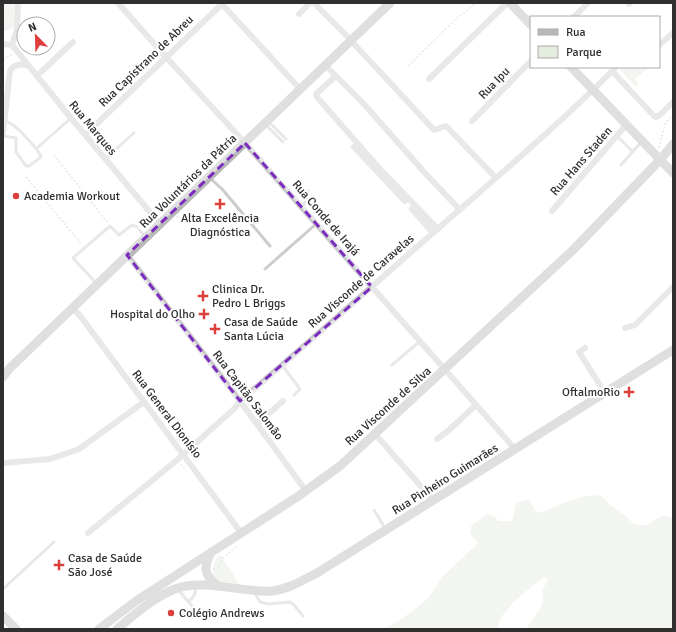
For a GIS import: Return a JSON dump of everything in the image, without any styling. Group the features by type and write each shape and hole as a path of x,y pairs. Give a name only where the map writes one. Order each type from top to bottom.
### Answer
{"main road":[{"name":"Rua Voluntários da Pátria","path":"3,377 10,368 127,255 141,231 160,224 390,3"},
{"path":"509,3 530,24"},
{"path":"572,68 673,173"},
{"name":"Rua Visconde de Silva","path":"98,629 136,600 242,534 340,466 573,250 660,160 673,144"},
{"name":"Rua Pinheiro Guimarães","path":"180,587 218,586 254,591 277,590 291,586 318,573 673,350"},
{"path":"211,552 206,564 206,571 209,578 218,586"},
{"path":"117,629 155,600 180,587"},
{"path":"3,616 16,629"}],"street":[{"path":"3,44 12,44 18,29 18,3"},
{"name":"Rua Conde de Irajá","path":"118,3 245,142 515,449"},
{"path":"221,3 300,89"},
{"name":"Rua Capistrano de Abreu","path":"85,135 221,3"},
{"path":"299,14 310,3"},
{"path":"314,3 351,40 434,130 446,126 496,178"},
{"path":"429,79 509,3"},
{"path":"575,16 588,3"},
{"path":"660,44 673,33"},
{"path":"39,74 73,42"},
{"name":"Rua Marques","path":"12,44 16,50"},
{"name":"Rua Marques","path":"20,56 39,74 71,118 160,224"},
{"name":"Rua Ipu","path":"472,121 530,62"},
{"path":"3,134 10,70 17,65 27,64"},
{"path":"325,65 362,102 460,210"},
{"path":"614,69 654,116 656,117 660,115 673,102"},
{"name":"Rua Visconde de Caravelas","path":"88,533 177,460 235,408 240,401 496,178 614,69"},
{"path":"336,76 316,94 317,97 436,231"},
{"name":"Rua Hans Staden","path":"552,211 626,125"},
{"path":"354,147 436,231"},
{"name":"Rua Capitão Salomão","path":"127,255 240,401 306,491"},
{"path":"625,328 635,325 673,287"},
{"name":"Rua General Dionísio","path":"73,308 242,534"},
{"path":"585,348 579,352 605,393"},
{"path":"257,424 283,401"},
{"path":"3,463 50,459 79,449 144,402"},
{"path":"437,439 476,405"},
{"path":"375,434 433,500"}],"lane":[{"path":"36,149 71,118"},
{"path":"3,134 16,138 16,152 27,167 41,157 41,154 14,125 4,121"},
{"path":"266,122 286,139"},
{"path":"266,122 283,142"},
{"path":"105,159 134,133"},
{"path":"617,136 633,152"},
{"path":"621,165 642,141"},
{"path":"209,177 222,189 270,246"},
{"path":"301,207 307,200 308,191"},
{"path":"97,284 73,258 110,226 119,235 132,224 141,231"},
{"path":"265,269 316,224"},
{"path":"392,365 420,341"},
{"path":"282,365 300,389 294,395"},
{"path":"374,510 386,530"},
{"path":"3,589 54,542"},
{"path":"188,600 192,599 194,596 196,586"},
{"path":"180,587 185,598 192,606"},
{"path":"254,591 260,602 268,604 290,602 303,616"}],"path":[{"path":"408,66 474,3"},
{"path":"3,59 16,52"},
{"path":"54,155 110,226"},
{"path":"26,177 84,248"},
{"path":"177,460 187,472"}],"highlighted area":[{"path":"245,143 372,287 240,401 127,255"}],"green space":[{"path":"3,3 15,3 14,26 5,31 3,31"},
{"path":"621,68 647,69 635,79 639,84 636,87 620,70"},
{"path":"595,495 605,499 631,522 636,524 647,524 662,516 673,518 673,629 526,629 541,607 543,601 542,591 548,579 545,577 532,586 511,605 501,618 498,625 500,629 382,629 397,622 428,598 443,576 478,543 470,533 471,526 487,514 494,516 499,521 512,521 516,503 529,499 535,510 540,513 574,499"},
{"path":"220,554 240,585 223,584 218,582 215,578 213,566"}],"place":[{"name":"Academia Workout","path":"16,196"},
{"name":"Alta Excelência Diagnóstica","path":"220,204"},
{"name":"Clinica Dr. Pedro L Briggs","path":"203,296"},
{"name":"Hospital do Olho","path":"204,314"},
{"name":"Casa de Saúde Santa Lúcia","path":"215,329"},
{"name":"OftalmoRio","path":"629,392"},
{"name":"Casa de Saúde São José","path":"59,565"},
{"name":"Colégio Andrews","path":"171,613"}]}
